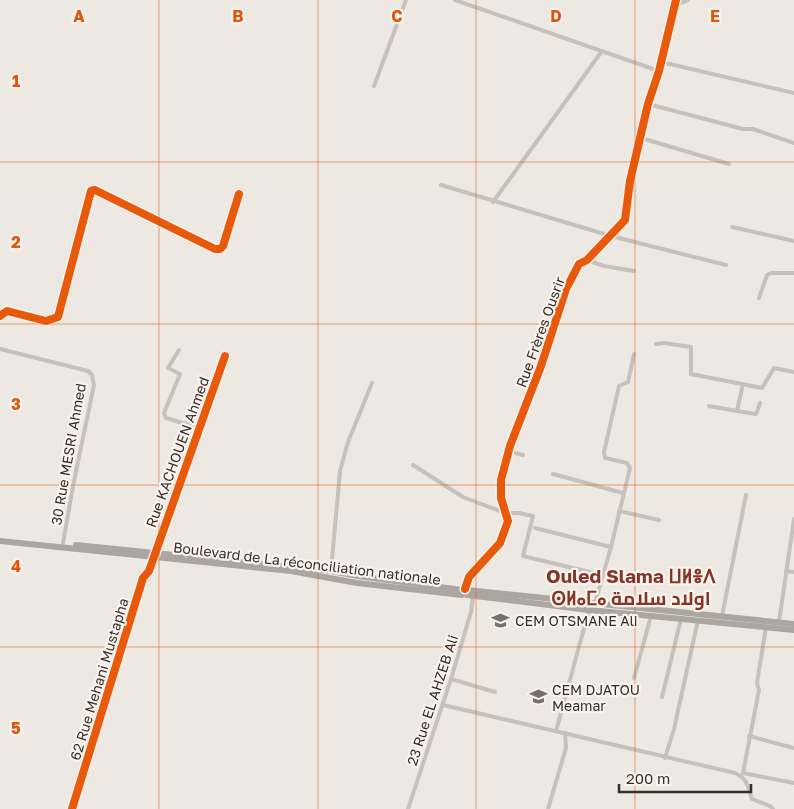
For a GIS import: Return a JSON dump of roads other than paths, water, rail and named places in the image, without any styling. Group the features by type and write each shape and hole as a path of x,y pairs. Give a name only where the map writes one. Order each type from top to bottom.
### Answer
{"highway":[{"path":"0,537 154,555 331,571 589,610 794,630"},
{"name":"Boulevard de La réconciliation nationale","path":"0,541 154,555 291,572 357,583 466,592"},
{"path":"466,592 595,603 794,624"}],"street":[{"path":"374,86 406,0"},
{"path":"455,0 659,71"},
{"name":"Rue Frères Ousrir","path":"466,592 468,578 500,543 508,521 501,498 500,480 508,452 541,366 566,289 579,264 587,260 625,220 630,180 676,0"},
{"path":"674,6 688,0"},
{"path":"493,202 602,51"},
{"path":"661,62 794,93"},
{"path":"648,104 743,129 753,129 794,143"},
{"path":"641,138 729,164"},
{"path":"440,185 611,236 726,265"},
{"path":"0,316 6,311 46,321 58,317 91,191 95,190 215,249 220,249 223,246 239,194"},
{"path":"732,227 794,241"},
{"path":"587,260 604,266 634,271"},
{"path":"759,298 767,275 771,273 794,273"},
{"path":"656,344 664,343 691,347 692,374 762,388 774,368 794,372"},
{"name":"30 Rue MESRI Ahmed","path":"0,349 88,371 92,376 94,384 63,544"},
{"path":"179,350 168,368 180,374 164,413 166,418 200,428"},
{"path":"595,603 630,468 627,463 604,458 604,452 619,386 628,382 634,354"},
{"name":"Rue KACHOUEN Ahmed","path":"154,555 225,356"},
{"path":"331,571 340,471 348,442 372,383"},
{"path":"737,411 744,384"},
{"path":"709,406 756,414 760,403"},
{"path":"508,452 523,455"},
{"path":"413,465 463,498 506,513 533,516 522,556 602,575"},
{"path":"553,474 623,493"},
{"path":"722,616 746,495"},
{"path":"619,511 659,520"},
{"path":"779,622 794,519"},
{"path":"535,528 611,547"},
{"name":"62 Rue Mehani Mustapha","path":"72,809 143,578 149,571 154,555"},
{"path":"786,571 794,572"},
{"name":"23 Rue EL AHZEB Ali","path":"408,809 444,705 471,612 466,592"},
{"path":"556,731 589,610"},
{"path":"634,678 651,616"},
{"path":"662,697 681,619"},
{"path":"665,758 674,729 698,620"},
{"path":"766,627 757,683 759,690 743,773 794,783"},
{"path":"451,679 495,692"},
{"path":"444,705 735,773 744,777 752,799 773,809"},
{"path":"548,809 566,748 565,733"},
{"path":"749,736 794,748"}],"place":[{"name":"CEM OTSMANE Ali","path":"501,620"},
{"name":"CEM DJATOU Meamar","path":"538,697"}],"district":[{"name":"Ouled Slama ⵡⵍⴻⴷ ⵙⵍⴰⵎⴰ اولاد سلامة","path":"631,586"}]}
